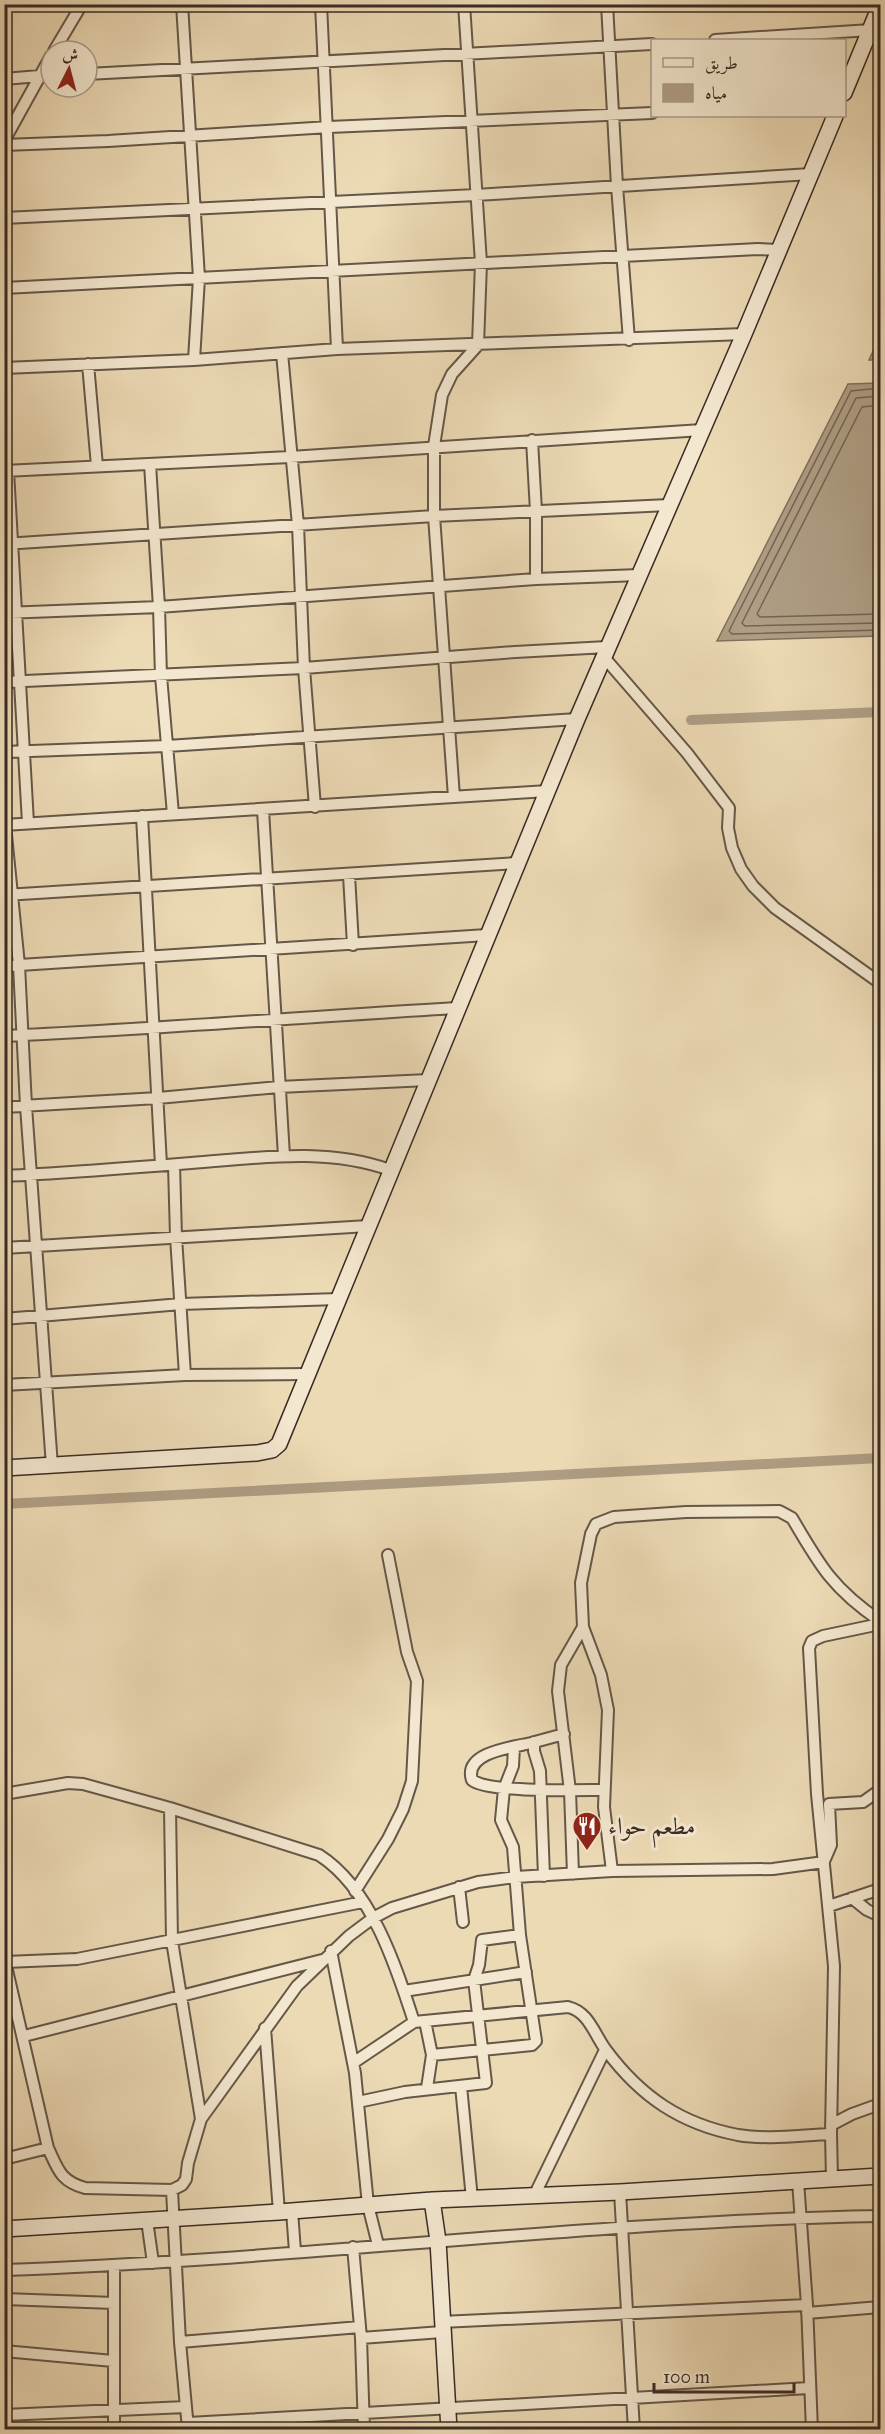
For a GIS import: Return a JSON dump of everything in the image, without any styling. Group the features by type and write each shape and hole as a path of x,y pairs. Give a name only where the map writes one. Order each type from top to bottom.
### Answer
{"street":[{"path":"61,39 82,4"},
{"path":"182,4 199,278 194,360"},
{"path":"321,4 329,127 337,350"},
{"path":"454,797 434,516 434,446 442,395 452,374 478,345 481,263 464,4"},
{"path":"607,4 617,186 629,340"},
{"path":"846,88 880,6"},
{"path":"730,39 871,30"},
{"path":"99,73 651,44"},
{"path":"4,79 39,76"},
{"path":"4,143 39,86"},
{"path":"4,143 189,137 329,127 651,113"},
{"path":"4,1468 257,1453 272,1450 279,1444 456,1008 605,652 744,334 835,117"},
{"path":"4,218 476,195 811,174"},
{"path":"4,288 335,272 624,254 779,250"},
{"path":"4,368 194,360 337,350 744,334"},
{"path":"282,353 297,525 304,668 315,807"},
{"path":"88,364 97,466"},
{"path":"28,823 20,681 9,612 6,471 290,457 702,430"},
{"path":"532,440 536,511 536,579"},
{"path":"150,464 161,676 173,814"},
{"path":"8,544 434,516 669,505"},
{"path":"9,612 159,607 536,579 639,575"},
{"path":"4,682 304,668 443,657 605,652"},
{"path":"605,652 729,808 728,828 732,848 741,869 753,886 775,908 880,983"},
{"path":"4,752 167,746 577,719"},
{"path":"52,1466 26,1106 19,965 8,895 5,825 548,791"},
{"path":"262,810 284,1156"},
{"path":"142,816 160,1165"},
{"path":"8,895 517,863"},
{"path":"349,874 353,945"},
{"path":"4,966 487,935"},
{"path":"4,1036 153,1029 275,1018 456,1008"},
{"path":"4,1107 158,1098 279,1087 428,1080"},
{"path":"4,1176 284,1156 331,1156 373,1164 390,1170"},
{"path":"174,1165 185,1375"},
{"path":"4,1248 368,1226"},
{"path":"4,1319 181,1304 338,1299"},
{"path":"4,1385 185,1375 308,1374"},
{"path":"612,1871 604,1790 608,1710 601,1675 583,1627 581,1583 583,1565 596,1524 614,1517 686,1512 779,1511 792,1518 830,1579 880,1623"},
{"path":"355,1891 388,1839 403,1809 412,1781 417,1681 407,1652 388,1555"},
{"path":"832,2179 834,1977 829,1906 816,1794 809,1648 812,1641 823,1636 880,1623"},
{"path":"573,1874 570,1791 559,1709 559,1674 561,1665 583,1627"},
{"path":"564,1734 483,1756 471,1770 470,1775 475,1782 504,1789 604,1790"},
{"path":"534,1743 540,1771 544,1876"},
{"path":"432,2055 535,2044 536,2042 520,1935 513,1842 501,1820 504,1789 513,1766 514,1747"},
{"path":"4,1794 68,1783 83,1784 170,1808 319,1855 333,1865 355,1891 373,1918 432,2055 428,2088"},
{"path":"824,1862 831,1845 829,1804 863,1802 880,1790"},
{"path":"170,1808 172,1941 201,2119"},
{"path":"363,1902 77,1959 5,1960 48,2148 60,2174 71,2184 103,2189 172,2190 182,2185 186,2179 188,2163 201,2119 265,2028 297,1986 331,1951 373,1918 392,1908 478,1882 516,1877 612,1871 773,1869 824,1862"},
{"path":"459,1887 463,1922"},
{"path":"829,1906 880,1888"},
{"path":"852,1898 867,1910 880,1916"},
{"path":"358,2102 428,2088 461,2086 487,2081 474,1980 479,1965 482,1940 520,1935"},
{"path":"331,1951 353,2062 368,2205 378,2245"},
{"path":"24,2036 322,1960"},
{"path":"404,1991 526,1972"},
{"path":"353,2062 419,2022 568,2007 577,2009 585,2017 606,2050 639,2089 681,2118 739,2135 831,2130 852,2114 880,2104"},
{"path":"265,2028 285,2212 295,2252"},
{"path":"535,2194 606,2050"},
{"path":"461,2086 472,2199"},
{"path":"4,2159 48,2148"},
{"path":"4,2229 285,2212 432,2200 620,2192 880,2176"},
{"path":"798,2181 807,2309 812,2430"},
{"path":"172,2190 180,2342 188,2426 809,2388"},
{"path":"620,2192 634,2430"},
{"path":"432,2200 438,2241 448,2430"},
{"path":"4,2270 114,2266 378,2245 800,2217 880,2216"},
{"path":"147,2220 153,2263"},
{"path":"353,2247 361,2333 364,2430"},
{"path":"114,2266 114,2430"},
{"path":"4,2300 114,2303"},
{"path":"180,2342 361,2333 628,2313 880,2307"},
{"path":"4,2350 113,2361"},
{"path":"4,2415 186,2407"}],"water":[{"path":"880,336 880,360 869,360"},
{"path":"880,383 880,636 717,641 848,384"}],"waterway":[{"path":"691,720 880,712"},
{"path":"4,1504 880,1458"}],"place":[{"name":"مطعم حواء","path":"587,1852"}]}
